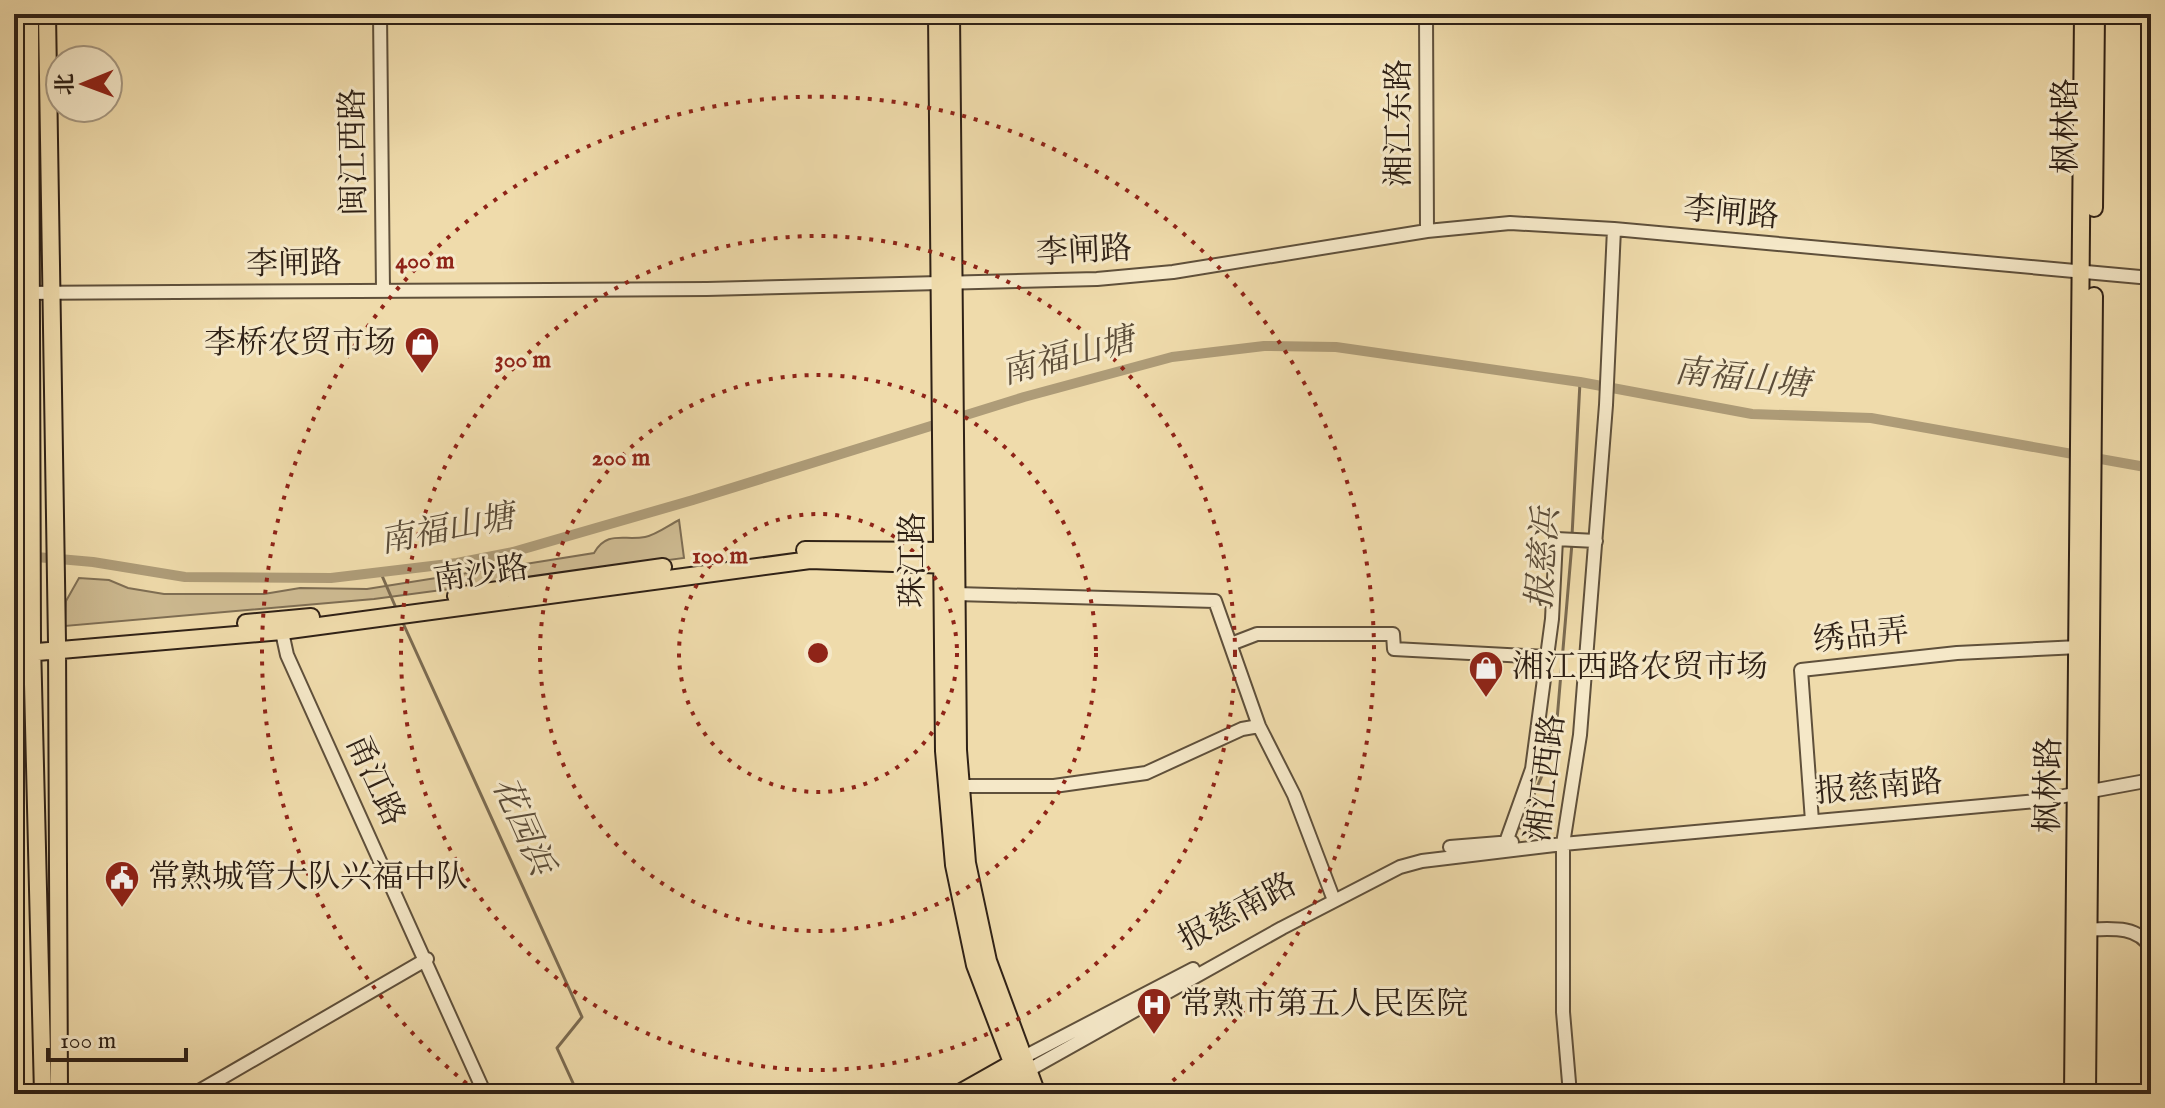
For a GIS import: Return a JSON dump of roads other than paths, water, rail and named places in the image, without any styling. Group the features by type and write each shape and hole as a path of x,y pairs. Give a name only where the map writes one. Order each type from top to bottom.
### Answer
{"main road":[{"path":"30,14 32,648 43,1094"},
{"path":"47,14 57,647 59,1094"},
{"name":"珠江路","path":"937,14 950,435 944,751 954,865 975,965 1019,1067 1037,1094"},
{"name":"珠江路","path":"946,283 951,14"},
{"name":"枫林路","path":"2083,14 2089,271"},
{"name":"枫林路","path":"2073,1094 2082,930 2089,271 2096,14"},
{"name":"枫林路","path":"2084,792 2079,647 2087,477"},
{"name":"南沙路","path":"14,654 32,648 280,625 398,610 571,578 817,549 948,558"},
{"name":"珠江路","path":"948,558 956,594 960,786 967,863 988,961 1024,1094"},
{"name":"南沙路","path":"14,643 32,648"},
{"name":"枫林路","path":"2082,930 2087,1094"},
{"name":"报慈南路","path":"958,1094 1019,1067"},
{"name":"报慈南路","path":"984,1094 1019,1067"}],"street":[{"name":"闽江西路","path":"380,14 383,290"},
{"name":"湘江东路","path":"1426,14 1427,231"},
{"name":"李闸路","path":"14,293 707,289 1097,279 1173,272 1427,231 1510,223 1614,229 2151,278"},
{"name":"湘江西路","path":"1570,1094 1563,1012 1563,844 1580,735 1606,405 1614,229"},
{"path":"1506,842 1532,769 1547,657 1556,539 1596,541"},
{"path":"956,594 1215,601 1259,726 1294,795 1332,895"},
{"name":"甬江路","path":"280,625 287,655 427,959 485,1094"},
{"path":"1231,644 1257,634 1393,634 1394,649 1547,657"},
{"name":"绣品弄","path":"1812,821 1801,670 1957,653 2079,647"},
{"path":"960,786 1054,786 1146,773 1242,729 1259,726"},
{"name":"报慈南路","path":"1019,1067 1400,867 1448,856 1563,844 2037,801 2151,780"},
{"name":"报慈南路","path":"1019,1067 1406,857 1446,848 1506,842 1563,844"},
{"path":"2082,930 2137,932 2146,939 2151,949"},
{"path":"194,1094 427,959"}],"waterway":[{"name":"南福山塘","path":"14,555 93,562 185,577 331,578 457,563 513,552 693,500 1024,397 1172,357 1264,346 1336,347 1580,382 1752,414 1871,418 2151,468"},
{"name":"报慈浜","path":"1572,536 1580,382"},
{"name":"报慈浜","path":"1520,828 1546,766 1557,720 1572,543"},
{"name":"花园浜","path":"380,571 396,608"},
{"name":"花园浜","path":"403,623 582,1017 557,1048 578,1094"}],"place":[{"name":"李桥农贸市场","path":"422,375"},
{"name":"湘江西路农贸市场","path":"1486,699"},
{"name":"常熟城管大队兴福中队","path":"122,909"},
{"name":"常熟市第五人民医院","path":"1154,1036"}]}
